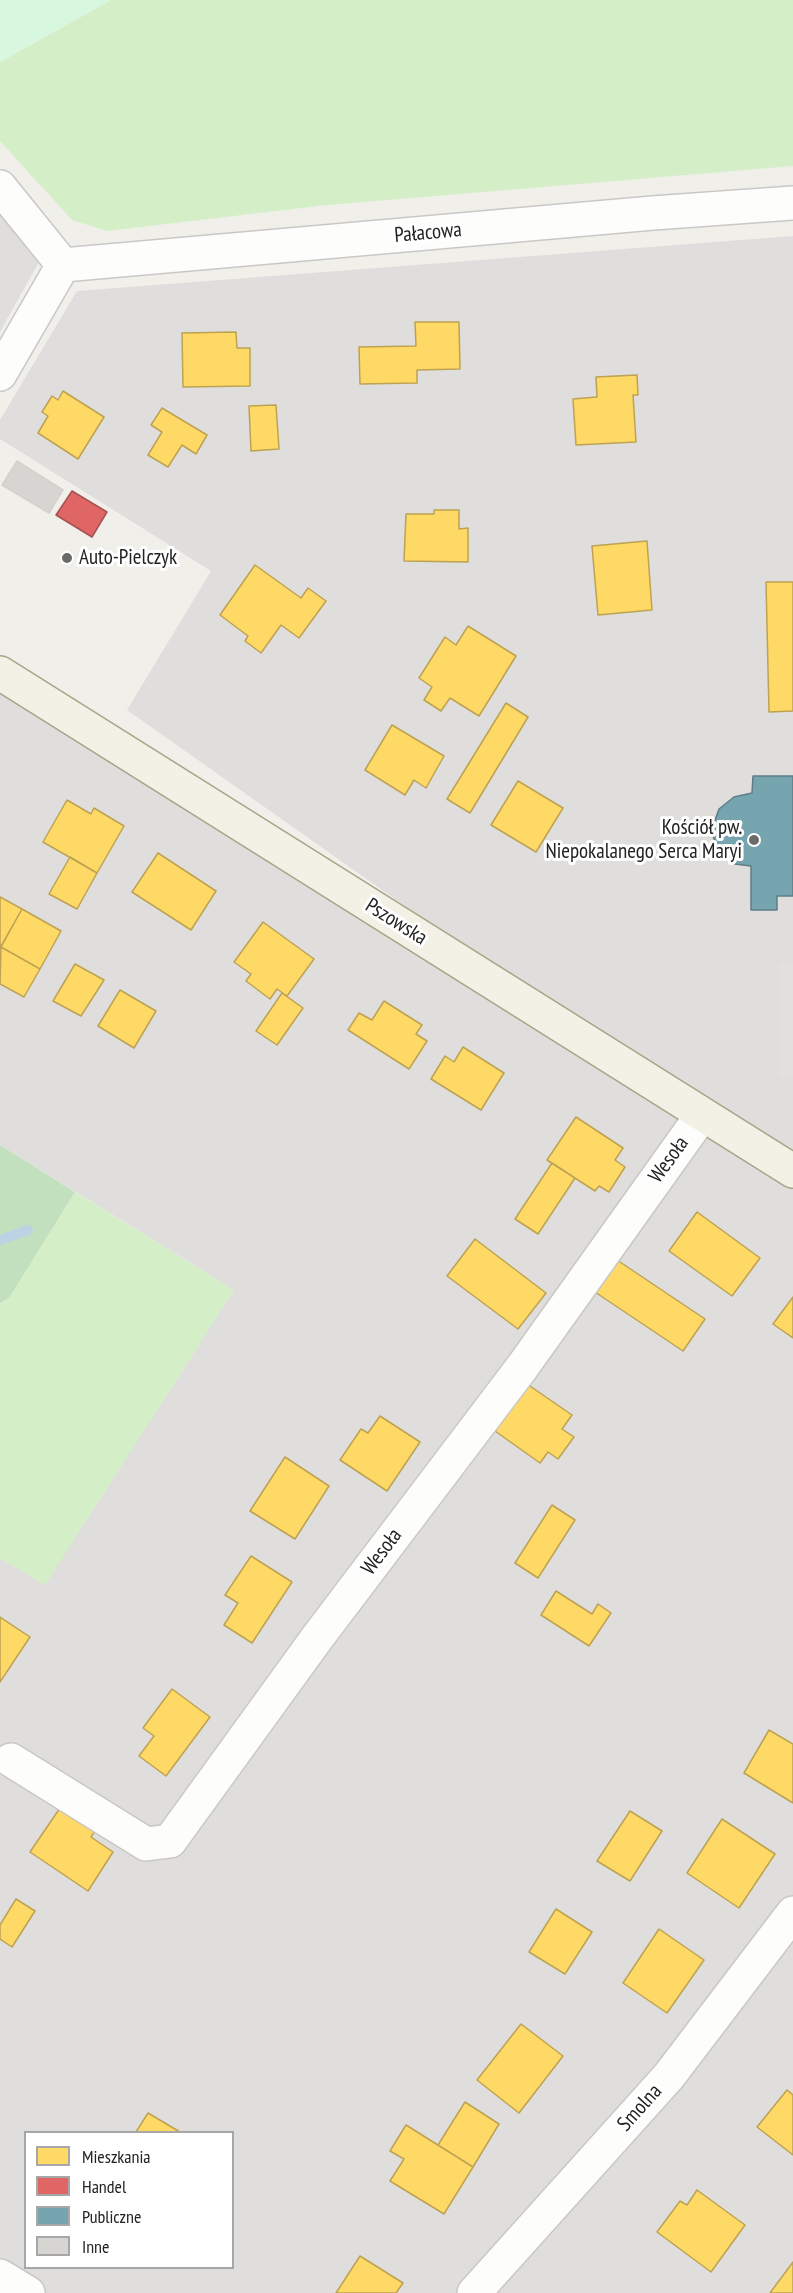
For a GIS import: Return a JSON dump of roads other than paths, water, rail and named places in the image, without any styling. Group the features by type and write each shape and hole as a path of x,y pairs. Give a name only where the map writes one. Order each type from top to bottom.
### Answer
{"main road":[{"name":"Pszowska","path":"0,673 793,1171"}],"street":[{"path":"0,187 63,265 0,374"},
{"name":"Pałacowa","path":"63,265 653,213 793,203"},
{"name":"Wesoła","path":"11,1760 146,1844 170,1841 317,1638 523,1366 702,1115"},
{"name":"Smolna","path":"474,2293 669,2076 793,1913"},
{"path":"0,2276 28,2293"}],"waterway":[{"path":"0,1240 28,1230"}],"place":[{"name":"Auto-Pielczyk","path":"67,558"},
{"name":"Kościół pw. Niepokalanego Serca Maryi","path":"754,840"}]}
